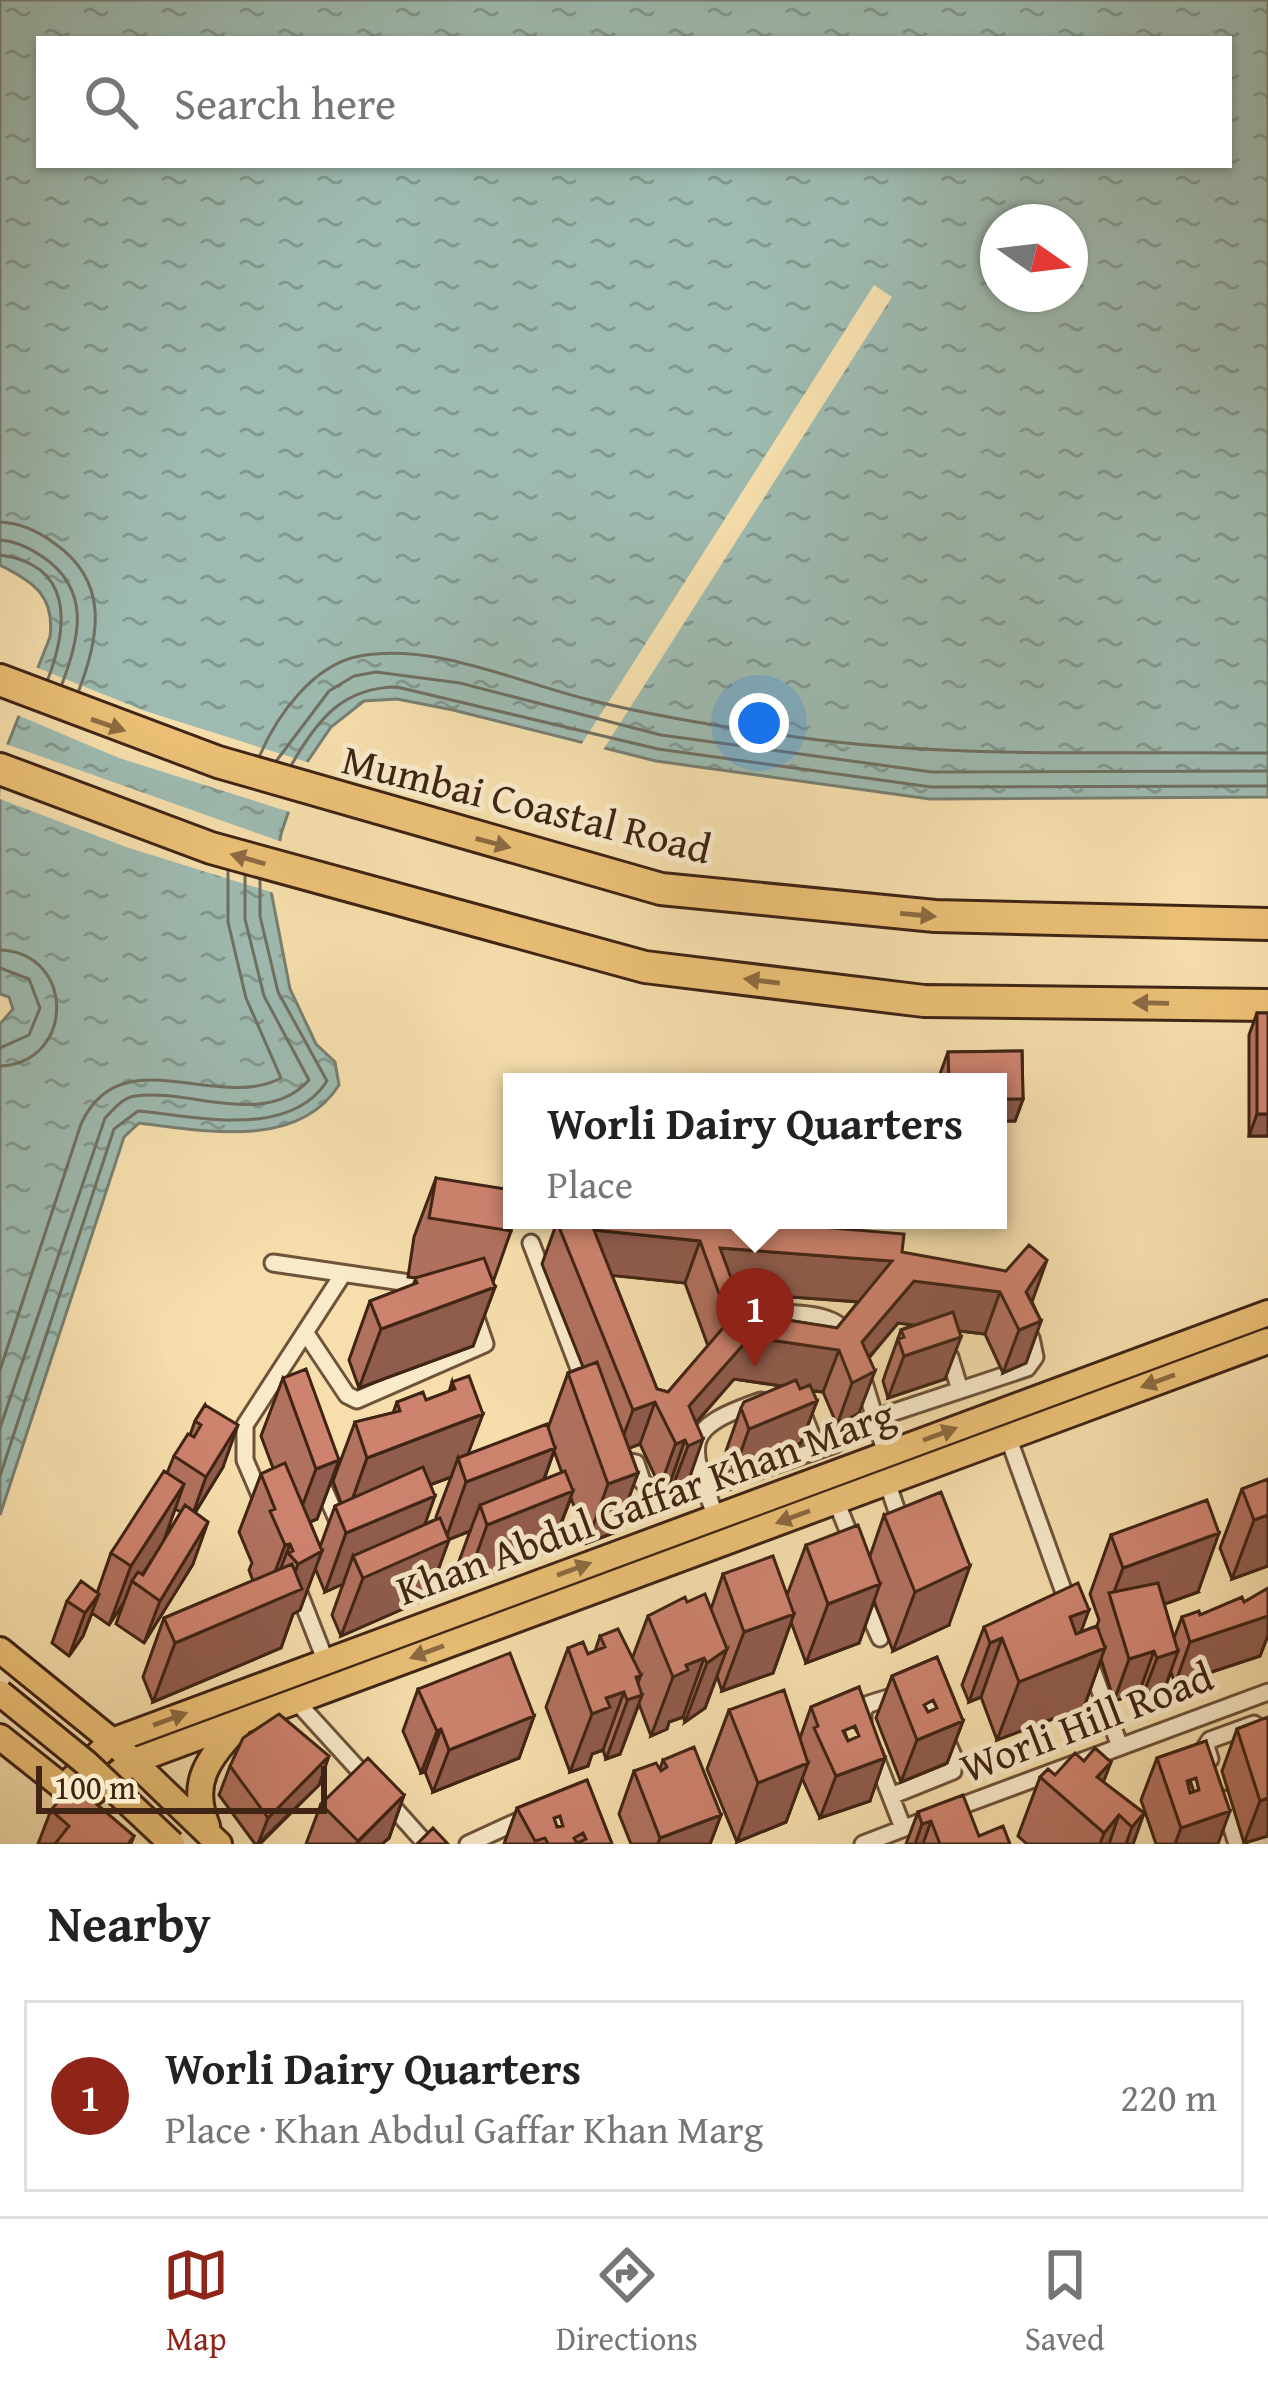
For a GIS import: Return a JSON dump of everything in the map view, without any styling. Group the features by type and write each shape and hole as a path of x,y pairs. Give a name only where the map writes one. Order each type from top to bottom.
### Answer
{"highway":[{"name":"Mumbai Coastal Road","path":"0,680 93,719 380,813 661,889 934,916 1268,924"},
{"path":"0,769 211,848 645,967 924,1000 1268,1005"}],"main road":[{"name":"Khan Abdul Gaffar Khan Marg","path":"80,1801 112,1741 1268,1312"},
{"name":"Khan Abdul Gaffar Khan Marg","path":"80,1801 134,1761 1268,1341"},
{"path":"0,1650 112,1741 215,1840"},
{"path":"48,1689 5,1741 80,1801"},
{"path":"0,1693 172,1844"},
{"path":"215,1840 197,1802 198,1780 244,1720"}],"street":[{"path":"531,1243 597,1415"},
{"path":"273,1263 449,1293"},
{"path":"270,1520 242,1441 245,1426 343,1274"},
{"path":"307,1335 347,1395 357,1400 485,1343 470,1301"},
{"path":"759,1312 842,1324 886,1454"},
{"path":"605,1437 613,1458 636,1463 642,1481 657,1497 675,1498 817,1450 875,1418 1027,1368 1035,1357 1031,1338"},
{"path":"918,1355 944,1350 960,1390"},
{"path":"862,1376 880,1370"},
{"path":"281,1374 288,1393"},
{"path":"716,1516 695,1452 700,1434 714,1418 766,1399"},
{"path":"798,1400 817,1450"},
{"path":"1008,1437 1119,1744"},
{"path":"330,1464 315,1470 344,1536"},
{"path":"836,1501 882,1547 887,1481"},
{"path":"325,1544 365,1527"},
{"path":"287,1560 326,1661"},
{"path":"857,1586 880,1638"},
{"path":"891,1796 955,1767 923,1687 862,1710 891,1796 903,1828"},
{"name":"Worli Hill Road","path":"863,1844 1119,1744 1268,1692"},
{"path":"296,1701 426,1844"},
{"path":"1237,1844 1206,1747 1210,1740 1254,1724 1268,1735"},
{"path":"478,1842 544,1809"},
{"path":"930,1818 938,1837"},
{"path":"1256,1844 1268,1840"}],"water":[{"path":"0,0 1268,0 1268,797 930,799 656,761 453,710 397,699 364,701 331,727 303,768 281,834 271,891 290,989 316,1044 335,1062 339,1085 321,1106 275,1128 220,1132 139,1123 124,1137 0,1515 0,1024 13,1009 9,997 0,994 0,764 50,637 49,611 40,592 0,565"}],"pier":[{"path":"874,285 892,297 603,750 581,745"},
{"path":"33,666 145,711 313,764 293,813 119,758 15,714"},
{"path":"3,743 285,843 277,894 126,847 0,799"}],"building":[{"path":"1257,1013 1268,1013 1268,1114 1257,1114"},
{"path":"1022,1051 1023,1099 1007,1099 1007,1073 949,1073 948,1052"},
{"path":"436,1178 503,1189 503,1229 511,1229 511,1231 429,1218"},
{"path":"560,1229 845,1229 904,1234 902,1252 1006,1271 1029,1245 1047,1260 1026,1292 1041,1321 1019,1330 1000,1292 914,1281 862,1342 875,1371 852,1383 839,1350 750,1337 689,1406 703,1439 688,1446 685,1440 676,1444 655,1402 633,1410","holes":["594,1230 700,1241 729,1321 668,1392 657,1389","720,1248 892,1261 837,1328 744,1313"]},
{"path":"484,1258 495,1287 381,1329 370,1301 417,1283 415,1278"},
{"path":"953,1312 961,1337 904,1356 898,1339 904,1337 901,1330"},
{"path":"597,1362 638,1473 608,1484 568,1373"},
{"path":"306,1369 339,1460 316,1469 283,1378"},
{"path":"469,1376 483,1414 367,1458 355,1422 400,1411 397,1402 423,1392 426,1400 455,1389 452,1382"},
{"path":"796,1380 800,1389 810,1385 817,1401 749,1429 741,1408 744,1402"},
{"path":"205,1405 238,1425 206,1477 174,1456 188,1434 194,1437 201,1425 195,1421"},
{"path":"547,1424 555,1448 466,1482 458,1458"},
{"path":"285,1463 322,1551 298,1564 288,1553 293,1551 290,1544 285,1545 270,1511 275,1509 261,1474"},
{"path":"423,1467 435,1496 346,1533 335,1506"},
{"path":"164,1471 184,1484 131,1566 111,1553"},
{"path":"565,1471 573,1491 487,1525 480,1505"},
{"path":"1268,1479 1268,1515 1254,1520 1242,1489"},
{"path":"941,1492 970,1566 915,1592 884,1515"},
{"path":"1207,1500 1219,1533 1123,1568 1111,1535"},
{"path":"185,1505 208,1522 160,1601 132,1581 138,1572 143,1575"},
{"path":"440,1518 449,1540 363,1578 353,1556"},
{"path":"858,1525 880,1584 828,1604 806,1545"},
{"path":"773,1556 794,1614 744,1632 723,1574"},
{"path":"292,1564 302,1589 175,1643 164,1618"},
{"path":"81,1581 99,1594 85,1613 67,1601"},
{"path":"1078,1583 1089,1610 1070,1617 1076,1634 1097,1626 1105,1648 1019,1682 1002,1638 990,1643 984,1627"},
{"path":"1158,1583 1178,1651 1157,1658 1154,1651 1129,1659 1109,1593"},
{"path":"1268,1588 1268,1616 1190,1642 1182,1617 1199,1611 1200,1615 1242,1597 1244,1602"},
{"path":"705,1594 727,1649 707,1663 704,1658 686,1665 688,1670 673,1677 648,1616 685,1597 687,1602"},
{"path":"618,1629 641,1675 636,1677 642,1695 627,1700 624,1692 606,1698 610,1707 592,1714 568,1648 583,1642 588,1654 605,1647 600,1636"},
{"path":"510,1653 534,1716 449,1750 418,1689"},
{"path":"937,1657 963,1721 917,1740 892,1676"},
{"path":"859,1687 885,1758 836,1776 814,1728 818,1726 811,1707","holes":["855,1726 859,1736 848,1741 843,1731"]},
{"path":"784,1690 808,1763 758,1783 729,1710"},
{"path":"279,1714 329,1756 268,1818 230,1766 243,1738"},
{"path":"1268,1717 1268,1798 1260,1801 1237,1729"},
{"path":"1206,1741 1230,1811 1181,1828 1157,1758","holes":["1196,1778 1199,1790 1190,1793 1187,1781"]},
{"path":"694,1747 721,1815 660,1838 634,1771 656,1763 661,1771 667,1767 663,1760"},
{"path":"1095,1748 1111,1762 1097,1777 1144,1813 1132,1827 1119,1815 1104,1833 1040,1777 1048,1769 1055,1775 1075,1753 1084,1761"},
{"path":"368,1758 404,1795 358,1841 321,1804"},
{"path":"587,1780 612,1844 548,1844 545,1838 535,1841 517,1808"},
{"path":"73,1784 134,1836 128,1844 55,1844 69,1826 51,1810"},
{"path":"963,1795 979,1836 1003,1826 1010,1844 940,1844 931,1821 922,1824 918,1812"},
{"path":"433,1828 448,1844 417,1844"}],"place":[{"name":"Worli Dairy Quarters","path":"755,1367"}]}
